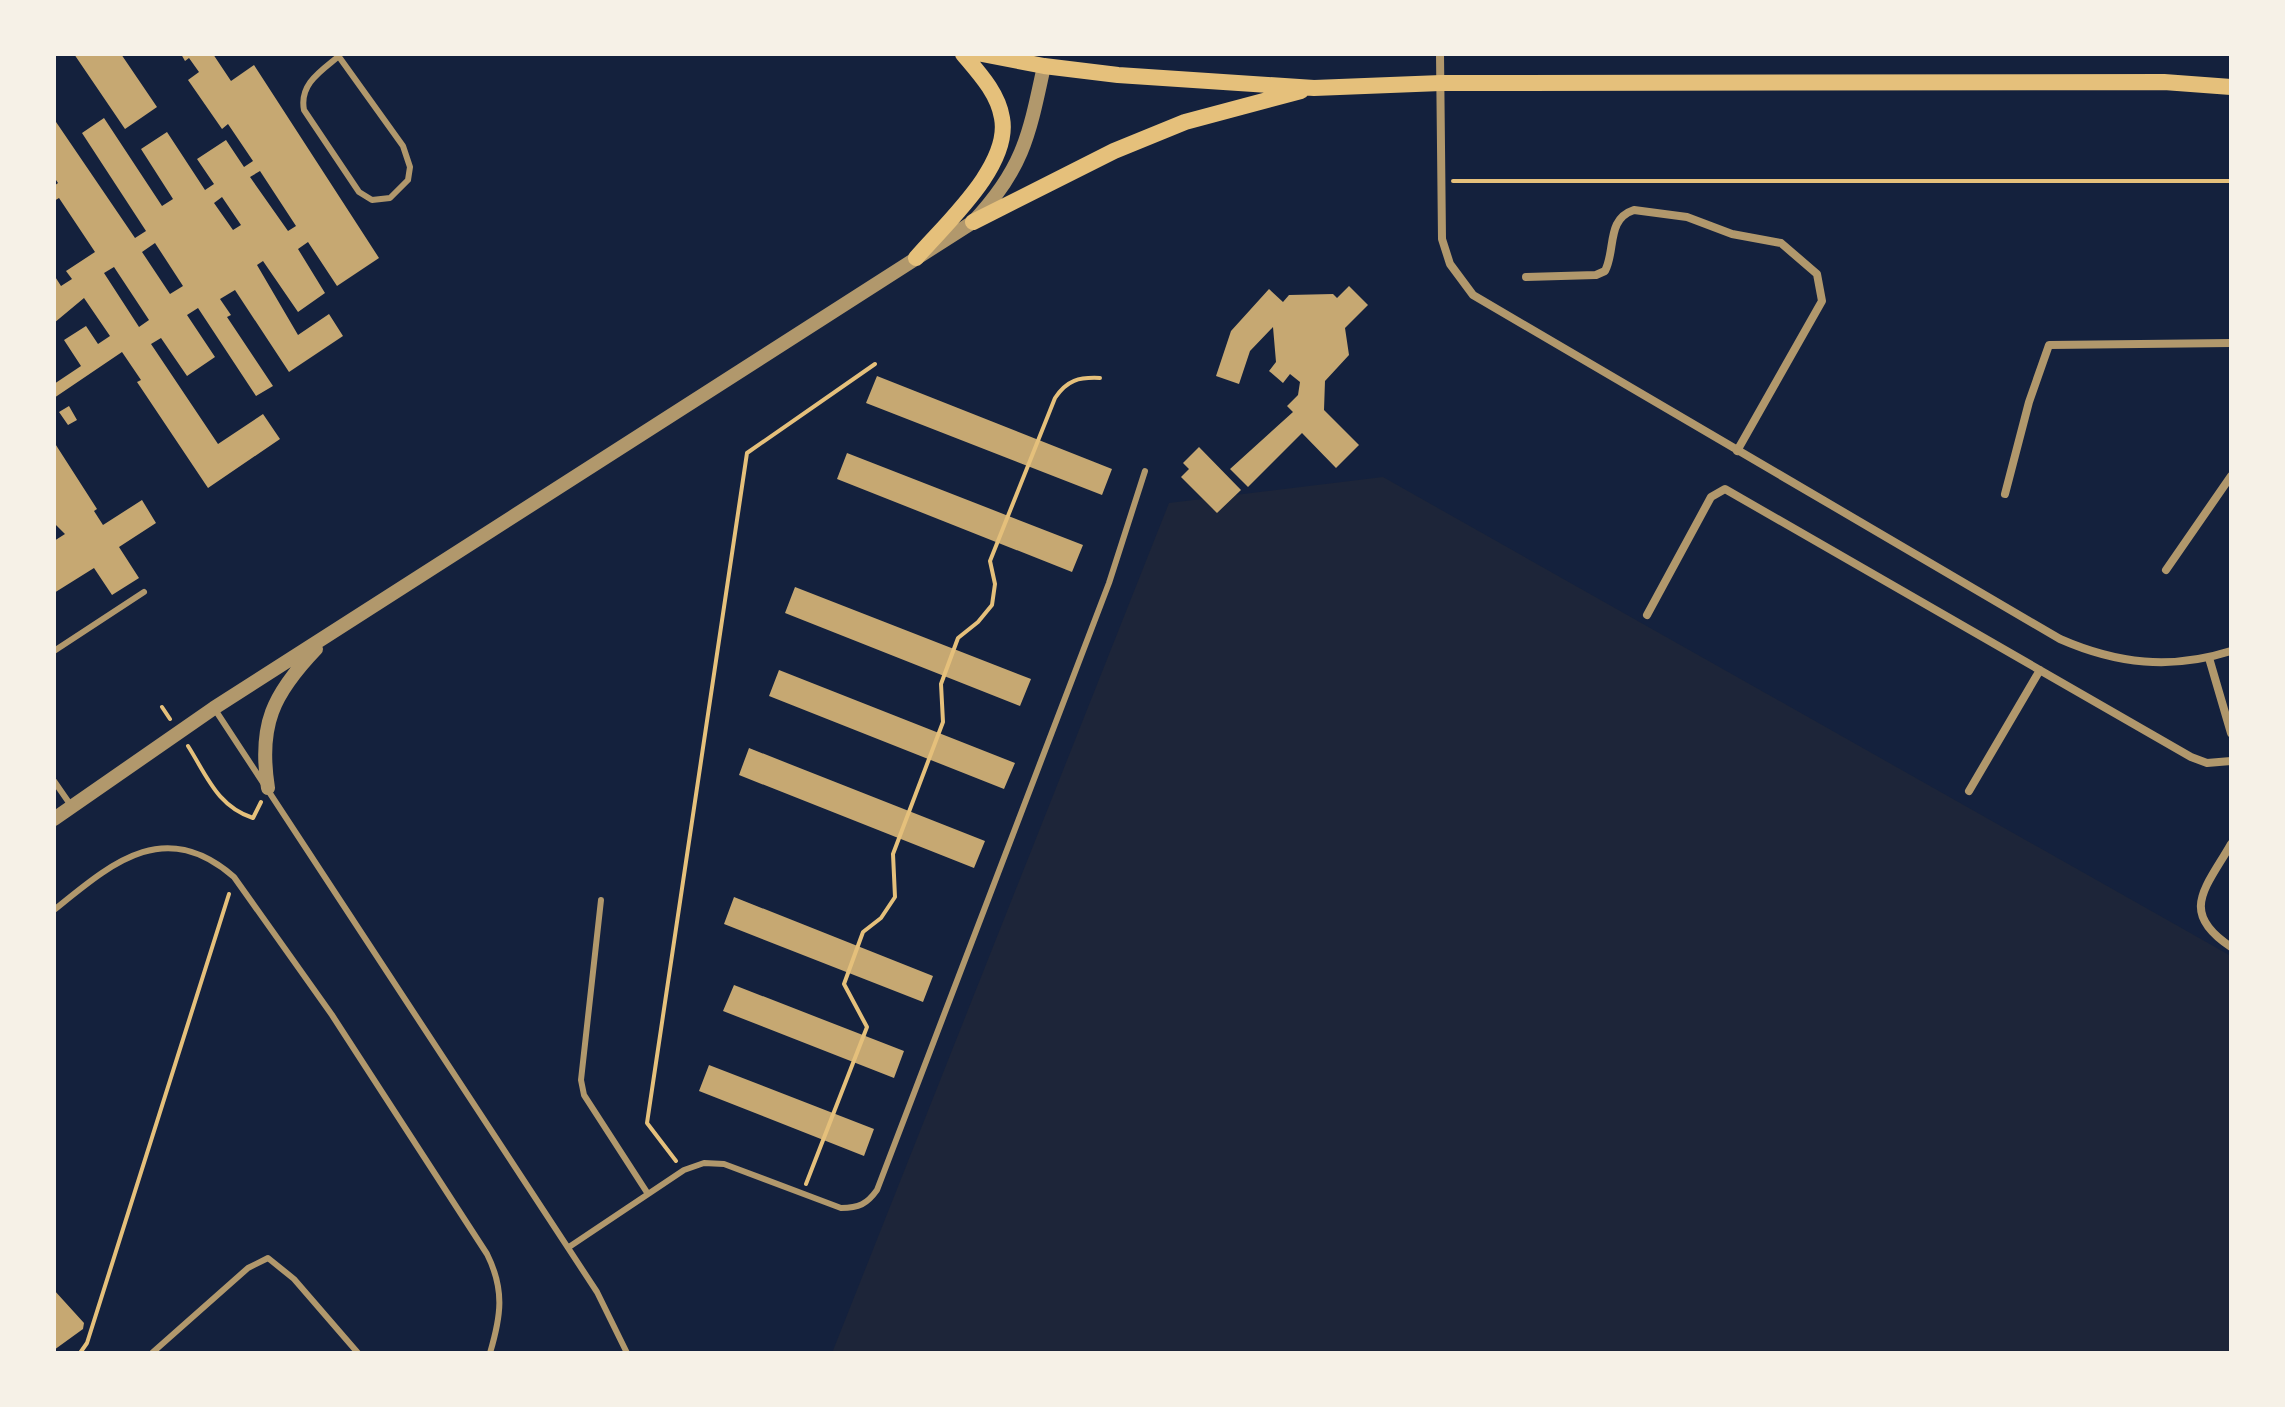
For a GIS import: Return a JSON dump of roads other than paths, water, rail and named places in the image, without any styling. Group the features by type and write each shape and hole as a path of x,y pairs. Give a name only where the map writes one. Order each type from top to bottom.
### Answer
{"main road":[{"path":"916,258 987,172 1001,145 1002,115 995,98 963,54"},
{"path":"982,54 1044,66 1314,88 1441,83 2164,82 2231,87"},
{"path":"973,222 1114,151 1185,122 1314,88"}],"street":[{"path":"1440,54 1442,239 1450,264 1473,295 2060,639 2090,652 2145,664 2209,658 2231,651"},
{"path":"54,819 214,708 973,222 996,198 1019,163 1044,66"},
{"path":"1526,277 1596,275 1605,271 1615,225 1626,212 1634,210 1687,217 1732,234 1770,238 1804,260 1821,284 1822,301 1737,451"},
{"path":"2005,494 2029,402 2049,345 2231,343"},
{"path":"2166,570 2231,476"},
{"path":"1647,615 1711,497 1725,489 2191,757 2207,763 2231,761"},
{"path":"268,788 262,751 270,711 292,676 330,634"},
{"path":"2209,658 2231,733"},
{"path":"1969,791 2040,670"},
{"path":"2231,844 2200,898 2207,930 2231,947"}],"lane":[{"path":"338,55 403,146 408,158 408,180 390,198 372,200 359,192 304,110 302,98 307,84 338,55"},
{"path":"569,1247 684,1170 704,1163 724,1164 841,1208 857,1208 877,1190 1109,583 1145,471"},
{"path":"54,651 144,592"},
{"path":"214,708 569,1247 613,1319 627,1353"},
{"path":"54,781 72,807"},
{"path":"54,910 109,866 149,848 196,854 216,863 234,877 332,1015 487,1254 496,1272 502,1306 490,1353"},
{"path":"601,900 581,1080 584,1095 648,1194"},
{"path":"152,1353 242,1273 265,1258 282,1265 358,1353"}]}
